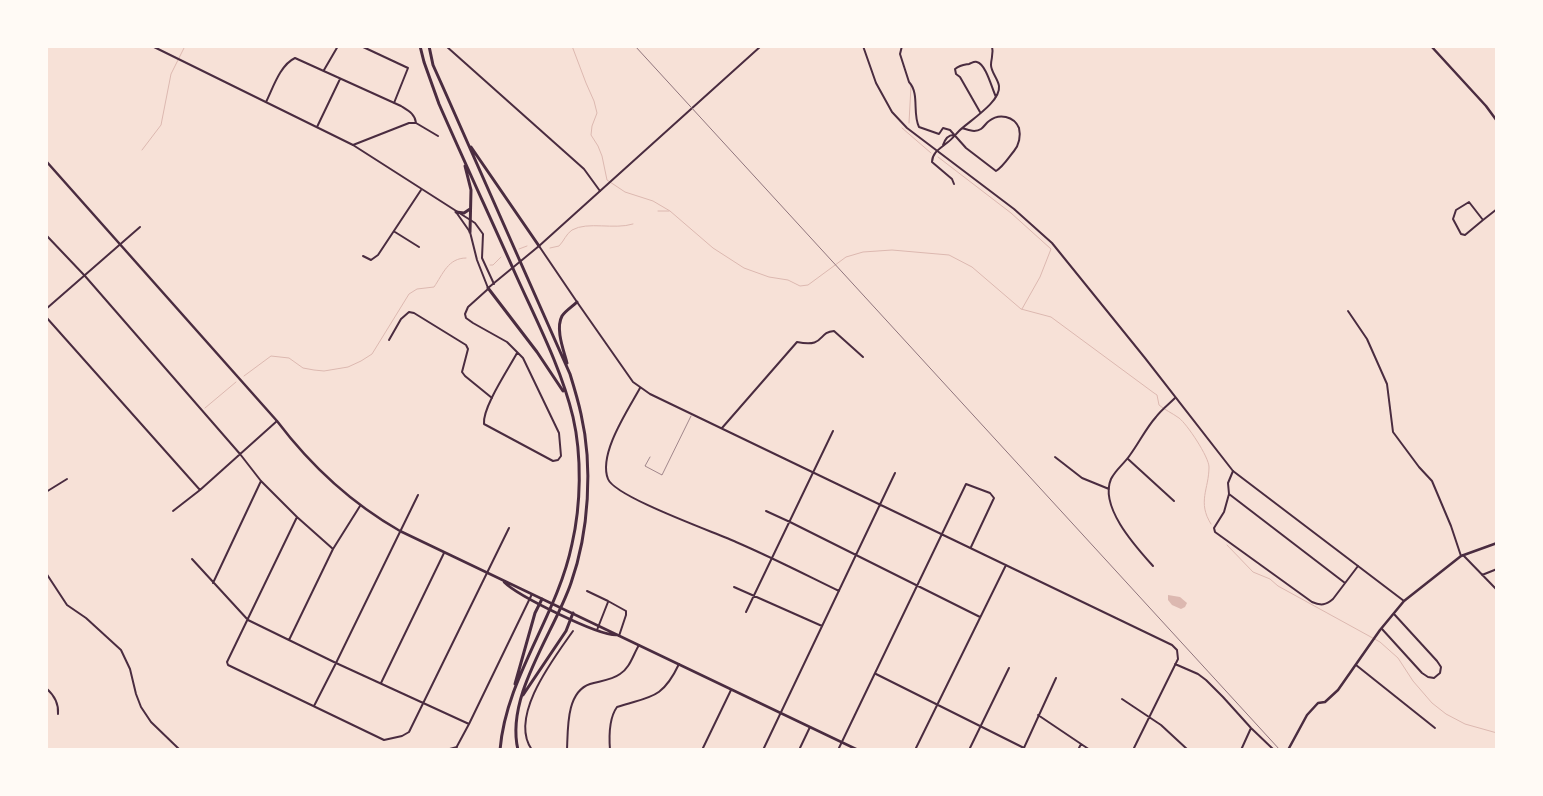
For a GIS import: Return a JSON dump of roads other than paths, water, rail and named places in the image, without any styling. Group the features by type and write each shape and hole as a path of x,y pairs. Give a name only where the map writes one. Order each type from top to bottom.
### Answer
{"highway":[{"path":"420,46 440,104 554,361 573,417 577,442 578,507 568,565 556,600 507,709 500,750"},
{"path":"429,46 434,65 509,240 570,374"},
{"path":"467,141 539,246"},
{"path":"465,162 471,190 470,232"},
{"path":"456,212 467,212 471,206"},
{"path":"488,288 537,352 567,397"},
{"path":"518,750 516,733 518,704 564,603 576,569 587,509 588,489 585,442 581,415 559,329 562,316 577,302"},
{"path":"513,693 535,613 542,599"},
{"path":"518,704 528,685 566,631 573,613"}],"main road":[{"path":"1431,46 1486,106 1497,121"},
{"path":"46,161 277,421 291,440 319,470 360,506 400,532 858,750"},
{"path":"1288,750 1307,716 1318,703 1325,702 1335,693 1404,601 1462,555 1497,543"},
{"path":"503,581 530,599 554,611 596,630 618,636"}],"street":[{"path":"152,46 352,145 470,220 482,230 482,258 494,284"},
{"path":"323,70 338,46"},
{"path":"361,46 408,68 394,103"},
{"path":"446,46 584,169 600,190"},
{"path":"517,353 484,415 484,424 553,461 558,460 561,456 559,433 523,358 507,342 466,318 465,314 468,307 539,246 761,46"},
{"path":"863,46 876,83 892,112 908,128 1014,209 1052,243 1234,471 1404,601"},
{"path":"902,46 900,54 912,86 917,122 920,127 939,134 944,128 950,130 966,148 996,170 1001,167 1019,143 1018,127 1012,120 1006,117 996,117 979,130 971,131 962,128"},
{"path":"954,184 952,179 932,162 932,157 950,135 954,136 996,97 999,87 991,68 992,46"},
{"path":"266,102 282,70 289,60 295,58 413,113 416,123"},
{"path":"981,112 960,77 956,74 955,69 964,64 978,62 984,68 996,97"},
{"path":"316,127 340,79"},
{"path":"352,145 409,123 416,123 438,136"},
{"path":"362,256 371,260 375,259 422,190"},
{"path":"1483,220 1469,202 1456,210 1453,219 1461,234 1465,235 1497,209"},
{"path":"456,212 470,232 477,260 488,288"},
{"path":"46,309 140,227"},
{"path":"395,232 419,247"},
{"path":"46,235 85,276 240,454 261,481 333,549"},
{"path":"539,246 628,375 640,388 1172,645 1178,654 1176,664 1133,750"},
{"path":"1348,311 1367,339 1387,384 1393,432 1419,468 1432,481 1462,555 1497,590"},
{"path":"389,340 405,316 409,312 414,313 466,345 468,349 462,372 464,376 492,398"},
{"path":"46,317 200,490"},
{"path":"722,428 797,342 817,343 830,331 834,331 863,357"},
{"path":"640,388 620,425 607,455 605,468 608,480 614,486 648,505 723,536 839,591"},
{"path":"1153,566 1124,531 1112,504 1109,489 1115,472 1128,459 1157,414 1176,398"},
{"path":"173,511 200,490 277,421"},
{"path":"746,612 833,431"},
{"path":"1055,457 1082,478 1109,489"},
{"path":"1128,459 1174,501"},
{"path":"1234,471 1228,483 1229,494 1224,512 1214,528 1215,532 1316,604 1328,603 1358,566"},
{"path":"762,750 895,473"},
{"path":"46,492 67,479"},
{"path":"213,583 261,481"},
{"path":"838,750 966,484 990,494 994,498 971,548"},
{"path":"314,706 418,494"},
{"path":"1229,494 1346,583"},
{"path":"289,640 333,549 360,506"},
{"path":"766,511 980,617"},
{"path":"297,517 228,664 384,740 406,735 423,704 508,528"},
{"path":"381,684 444,553"},
{"path":"192,559 248,620 336,664 470,724"},
{"path":"914,750 1006,565"},
{"path":"1482,575 1497,570"},
{"path":"46,573 67,605 86,618 121,650 130,669 141,707 150,722 180,750"},
{"path":"734,587 822,626"},
{"path":"587,592 626,611 626,616 618,636"},
{"path":"446,750 456,748 470,724 532,594"},
{"path":"596,630 608,601"},
{"path":"1381,630 1422,673 1434,678 1440,673 1441,667 1437,661 1394,614"},
{"path":"532,750 525,732 528,709 536,690 573,631"},
{"path":"567,750 570,710 581,688 588,684 620,675 629,664 639,645"},
{"path":"610,750 614,710 650,697 664,689 673,677 679,664"},
{"path":"1176,664 1198,674 1206,680 1274,750"},
{"path":"1356,665 1435,728"},
{"path":"969,750 1009,668"},
{"path":"875,674 1024,749 1056,678"},
{"path":"46,688 56,700 59,707 58,714"},
{"path":"702,750 731,690"},
{"path":"1122,699 1170,732 1188,750"},
{"path":"1038,715 1090,750"},
{"path":"799,750 810,727"},
{"path":"1241,750 1251,728"},
{"path":"1078,750 1081,744"}],"lane":[{"path":"650,456 645,466 662,475 692,414"},
{"path":"1024,749 1028,750"}],"waterway":[{"path":"142,150 161,125 171,74 185,46"},
{"path":"572,46 594,101 597,113 591,135 602,156 607,180 625,192 653,201 670,211 713,248 744,268 769,277 788,280 800,286 808,285 846,257 863,252 892,250 949,255 972,267 1021,309 1051,317 1157,395 1159,405 1183,421 1197,441 1208,462 1209,475 1204,502 1211,524"},
{"path":"909,123 911,86"},
{"path":"902,128 931,153"},
{"path":"938,157 1011,213 1051,249 1040,277 1022,309"},
{"path":"658,211 669,211"},
{"path":"550,248 559,246 570,232 578,227 626,226 633,224"},
{"path":"519,249 527,246"},
{"path":"490,265 493,265 501,257"},
{"path":"244,376 271,356 289,358 303,368 324,371 348,367 361,361 372,354 409,294 417,289 434,287 450,264 466,258"},
{"path":"205,408 236,382"},
{"path":"1227,545 1253,572 1270,579 1278,586 1380,642 1398,658 1413,681 1432,703 1446,714 1465,724 1497,733"}],"railway":[{"path":"635,46 1280,750"}]}
